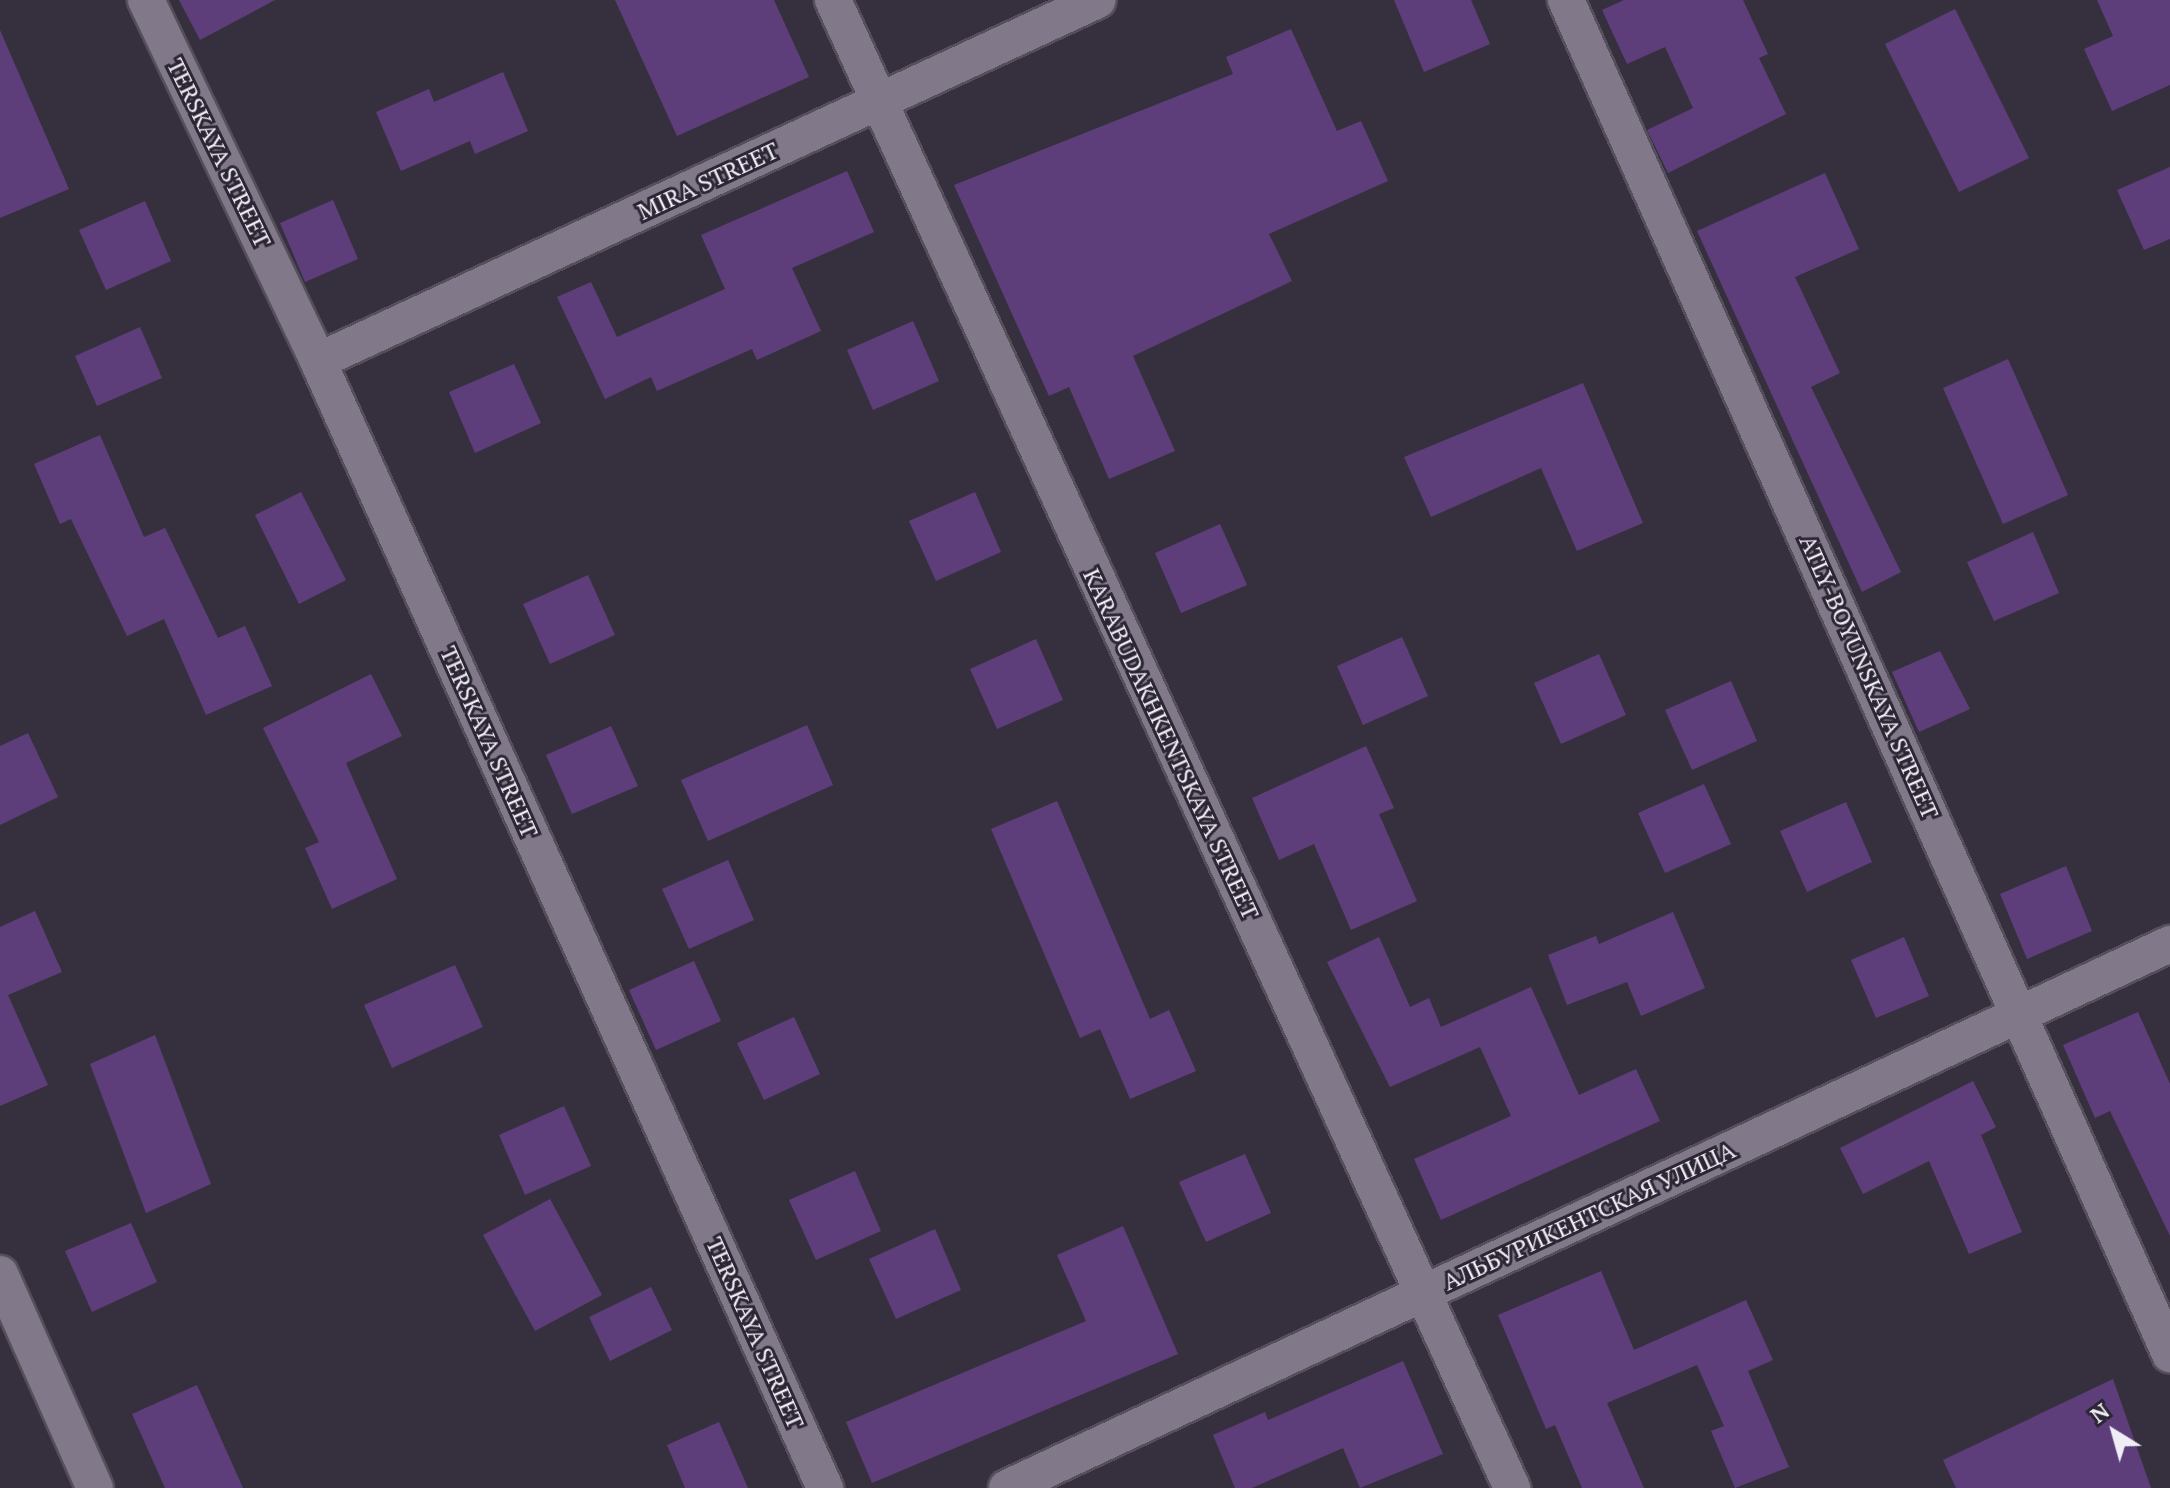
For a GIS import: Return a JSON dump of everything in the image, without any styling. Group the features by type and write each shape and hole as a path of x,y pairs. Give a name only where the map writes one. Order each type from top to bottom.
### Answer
{"street":[{"name":"TERSKAYA STREET","path":"146,0 318,361 825,1488"},
{"name":"KARABUDAKHKENTSKAYA STREET","path":"833,0 1512,1488"},
{"name":"MIRA STREET","path":"318,361 1098,0"},
{"name":"ATLY-BOYUNSKAYA STREET","path":"1566,0 2170,1354"},
{"name":"АЛЬБУРИКЕНТСКАЯ УЛИЦА","path":"1007,1488 2170,944"},
{"path":"0,1274 95,1488"}],"building":[{"path":"179,0 275,0 200,40"},
{"path":"615,0 774,0 809,77 677,136"},
{"path":"1394,0 1471,0 1490,44 1424,72"},
{"path":"1624,0 1743,0 1768,54 1759,58 1786,114 1668,173 1647,130 1693,108 1665,47 1627,64 1602,10"},
{"path":"2097,0 2170,0 2170,85 2112,111 2084,49 2113,36"},
{"path":"1955,9 2029,158 1959,192 1885,44"},
{"path":"1291,29 1337,131 1361,121 1388,181 1269,234 1292,281 1133,356 1175,451 1109,479 1069,387 1049,396 954,185 1233,74 1226,57"},
{"path":"0,30 69,189 0,218"},
{"path":"503,72 528,131 475,154 470,141 401,171 376,112 429,89 434,102"},
{"path":"2170,167 2170,239 2144,250 2117,190"},
{"path":"847,171 874,232 792,268 821,331 757,360 752,349 657,391 651,377 605,399 557,297 591,282 617,337 725,289 701,235"},
{"path":"1825,173 1859,249 1795,277 1840,373 1811,387 1901,572 1862,592 1697,231"},
{"path":"333,200 358,259 305,282 280,223"},
{"path":"145,201 171,261 106,290 79,230"},
{"path":"913,321 939,381 873,410 847,350"},
{"path":"140,327 162,378 97,406 75,356"},
{"path":"2008,359 2068,495 2003,524 1943,388"},
{"path":"514,364 541,423 475,453 449,392"},
{"path":"1583,383 1643,523 1577,551 1541,468 1431,517 1404,457"},
{"path":"100,435 144,537 165,528 218,638 245,626 272,686 206,715 164,619 127,636 71,519 60,524 34,464"},
{"path":"301,492 346,580 299,604 255,515"},
{"path":"975,492 1001,552 936,581 909,521"},
{"path":"1220,524 1247,585 1181,613 1155,553"},
{"path":"2033,532 2059,593 1994,621 1967,562"},
{"path":"588,575 615,635 550,664 523,604"},
{"path":"1402,637 1428,696 1363,725 1337,666"},
{"path":"1036,639 1063,700 997,729 970,669"},
{"path":"1940,651 1970,709 1919,732 1892,672"},
{"path":"1599,654 1626,715 1561,744 1534,683"},
{"path":"371,674 402,736 346,763 397,879 332,909 305,848 319,842 263,728"},
{"path":"1731,681 1757,741 1692,770 1665,710"},
{"path":"807,725 833,785 708,841 681,780"},
{"path":"611,726 638,786 572,814 546,755"},
{"path":"28,733 58,797 0,825 0,746"},
{"path":"1366,746 1394,808 1379,814 1417,901 1351,930 1314,844 1279,860 1252,798"},
{"path":"1704,784 1731,844 1665,873 1638,813"},
{"path":"1057,801 1150,1019 1169,1010 1196,1071 1130,1099 1100,1029 1080,1038 991,829"},
{"path":"1846,802 1872,862 1807,892 1780,831"},
{"path":"728,860 754,920 689,949 662,889"},
{"path":"2066,866 2092,931 2027,959 2000,894"},
{"path":"35,911 62,972 8,995 48,1085 0,1106 0,927"},
{"path":"1673,912 1705,988 1641,1016 1627,982 1567,1005 1548,955 1596,936 1599,944"},
{"path":"1379,937 1410,1007 1429,998 1441,1027 1531,987 1579,1095 1636,1069 1660,1121 1441,1220 1414,1159 1511,1116 1480,1047 1390,1087 1327,962"},
{"path":"1904,937 1929,996 1876,1018 1851,960"},
{"path":"694,961 721,1021 656,1050 629,990"},
{"path":"455,965 483,1027 392,1068 364,1005"},
{"path":"2138,1012 2170,1084 2170,1236 2110,1111 2095,1118 2063,1045"},
{"path":"794,1017 820,1074 764,1100 737,1043"},
{"path":"155,1035 211,1184 146,1213 90,1064"},
{"path":"1973,1081 1996,1127 1981,1135 2022,1232 1969,1254 1929,1161 1863,1194 1840,1148"},
{"path":"564,1106 591,1166 525,1195 499,1135"},
{"path":"1245,1154 1271,1213 1206,1242 1179,1182"},
{"path":"855,1171 881,1231 816,1260 789,1200"},
{"path":"550,1199 602,1295 535,1331 483,1235"},
{"path":"131,1223 157,1282 92,1312 65,1251"},
{"path":"1123,1226 1178,1354 872,1483 846,1422 1086,1321 1057,1255"},
{"path":"935,1229 961,1290 896,1319 869,1259"},
{"path":"1601,1271 1634,1350 1746,1300 1773,1360 1748,1371 1789,1467 1735,1488 1711,1431 1724,1426 1697,1365 1607,1403 1644,1488 1582,1488 1555,1425 1546,1429 1498,1315"},
{"path":"651,1287 672,1330 610,1361 589,1317"},
{"path":"1403,1361 1443,1454 1360,1488 1343,1448 1252,1488 1235,1488 1213,1435 1265,1412 1268,1420"},
{"path":"2113,1379 2151,1488 1956,1488 1943,1460"},
{"path":"197,1385 243,1488 165,1488 132,1414"},
{"path":"719,1422 748,1488 685,1488 667,1445"}]}
